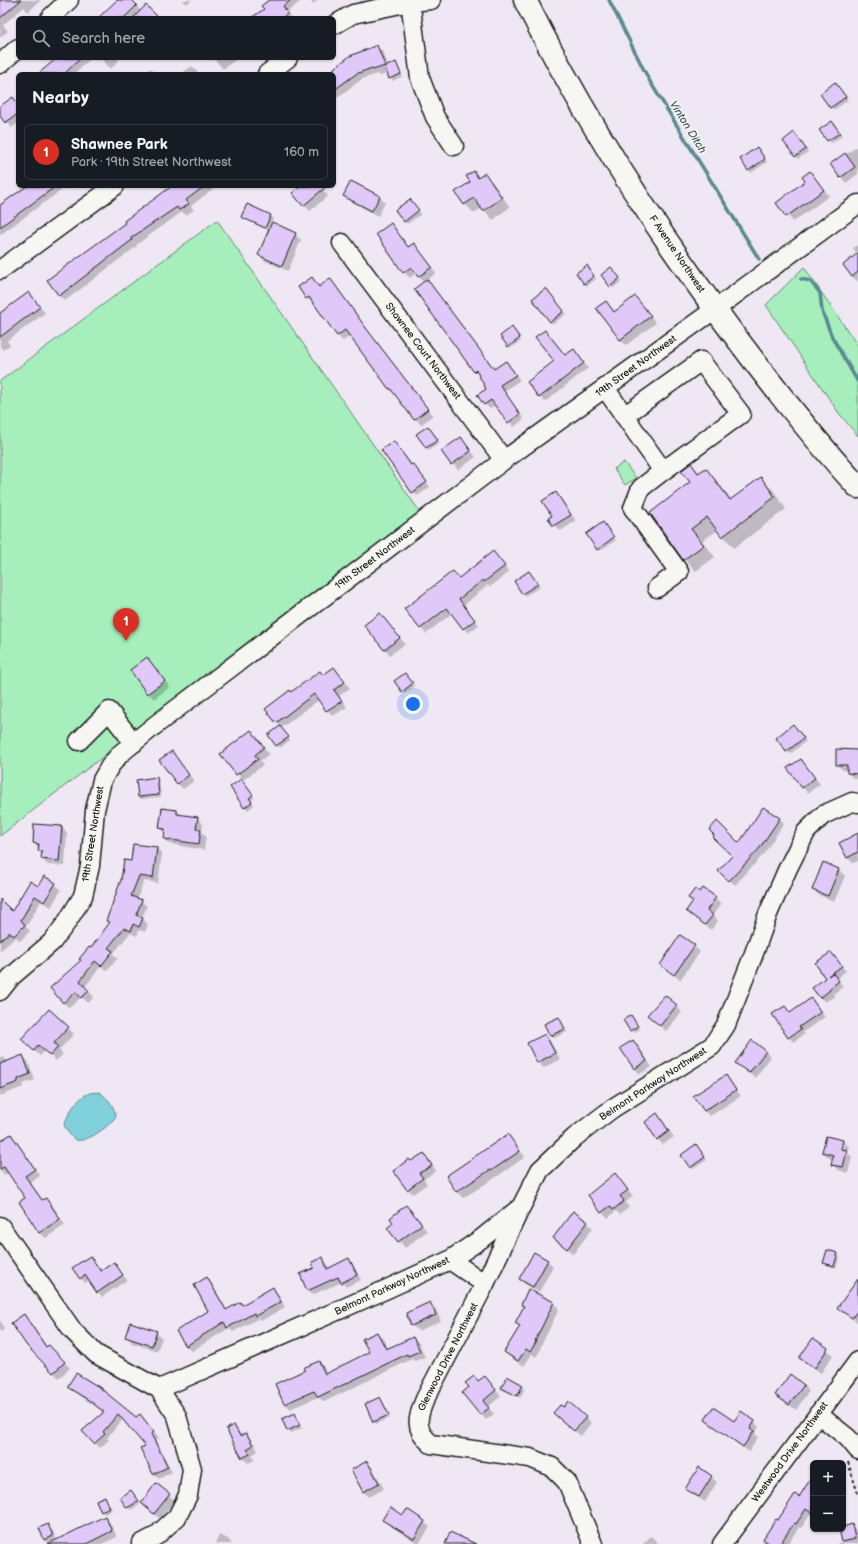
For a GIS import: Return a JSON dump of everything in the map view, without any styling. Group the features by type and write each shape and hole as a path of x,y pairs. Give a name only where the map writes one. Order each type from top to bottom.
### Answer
{"main road":[{"name":"F Avenue Northwest","path":"525,0 580,104 619,168 714,310 782,397 858,487"}],"street":[{"path":"52,16 69,0"},
{"path":"336,24 353,14 410,1 431,0"},
{"path":"410,1 420,78 435,117 454,146"},
{"path":"0,64 16,50"},
{"path":"270,72 285,60"},
{"path":"0,270 111,188"},
{"name":"19th Street Northwest","path":"0,991 10,977 52,942 67,922 83,896 90,866 95,810 102,780 110,766 120,754 504,460 714,310 858,204"},
{"name":"Shawnee Court Northwest","path":"342,242 504,460"},
{"path":"624,416 701,361 741,414 641,488 633,508 679,572 657,588"},
{"path":"604,388 663,471"},
{"path":"79,741 109,711 134,743"},
{"name":"Belmont Parkway Northwest","path":"159,1389 450,1260 481,1239 521,1207 540,1170 575,1137 613,1108 712,1046 726,1025 768,914 806,832 823,815 852,802 858,803"},
{"name":"Glenwood Drive Northwest","path":"521,1207 485,1284 425,1400 418,1416 419,1426 424,1437 431,1444 530,1458 552,1467 566,1482 593,1544"},
{"path":"0,1226 73,1331 96,1354 159,1389 177,1416 192,1469 188,1495 177,1517 156,1536 142,1544"},
{"path":"450,1260 485,1284"},
{"name":"Westwood Drive Northwest","path":"722,1544 858,1361"},
{"path":"818,1414 848,1438 852,1454"}],"path":[{"path":"852,1454 858,1494"}],"green space":[{"path":"217,220 420,512 0,836 0,381"},
{"path":"804,267 858,346 858,436 838,412 766,305"},
{"path":"624,462 636,478 625,485 614,469"}],"water":[{"path":"99,1092 110,1102 116,1116 109,1124 92,1136 81,1140 74,1139 64,1125 68,1116 81,1098 91,1093"}],"building":[{"path":"0,0 21,0 0,18"},
{"path":"117,0 132,0 137,5 126,16 100,16"},
{"path":"269,0 291,0 283,6 288,13 284,16 254,16 264,9 261,6"},
{"path":"146,5 157,16 135,16"},
{"path":"377,45 385,66 373,70 372,68 356,74 336,89 336,72 334,72 334,68 350,56"},
{"path":"55,60 79,60 66,72 40,72"},
{"path":"396,62 401,74 389,79 385,67"},
{"path":"835,82 846,97 830,108 820,94"},
{"path":"13,97 16,101 16,115 5,123 0,116 0,106"},
{"path":"832,121 840,133 827,141 819,130"},
{"path":"794,132 806,149 795,157 783,141"},
{"path":"757,147 765,159 748,171 740,159"},
{"path":"845,153 855,167 840,178 830,164"},
{"path":"474,171 478,178 485,173 502,198 483,211 474,198 464,205 455,192 470,182 466,176"},
{"path":"810,171 824,190 786,217 776,203 805,181 802,177"},
{"path":"351,181 380,196 372,211 343,196"},
{"path":"24,188 53,188 0,227 0,205"},
{"path":"169,188 202,188 186,200 189,204 179,210 177,207 131,238 132,240 59,296 47,280 125,223 124,221"},
{"path":"298,188 325,188 303,206 292,193"},
{"path":"410,199 419,210 404,222 395,210"},
{"path":"247,204 271,215 265,228 241,217"},
{"path":"272,222 296,233 282,266 258,255"},
{"path":"391,223 408,247 414,243 432,267 418,277 411,267 403,273 376,234"},
{"path":"858,253 858,272 852,277 843,265"},
{"path":"587,265 594,276 584,284 576,273"},
{"path":"611,267 620,278 610,287 601,275"},
{"path":"312,277 319,287 330,278 428,409 414,420 345,330 337,336 309,297 306,299 298,287"},
{"path":"427,279 494,369 506,361 516,375 500,385 520,414 508,423 491,400 484,405 477,395 486,389 476,370 474,372 414,289"},
{"path":"546,288 564,311 550,322 532,299"},
{"path":"29,292 40,307 0,337 0,313"},
{"path":"635,296 651,316 620,340 596,308 606,301 614,312"},
{"path":"512,327 520,338 508,347 500,336"},
{"path":"545,330 565,355 574,349 584,363 539,398 527,382 554,361 535,337"},
{"path":"428,426 438,440 426,448 416,434"},
{"path":"461,437 471,451 451,465 441,451"},
{"path":"394,441 411,465 413,464 427,482 412,493 381,450"},
{"path":"691,463 698,473 706,468 730,500 761,477 775,497 722,537 707,517 691,529 704,545 683,560 650,513 690,482 681,471"},
{"path":"556,492 571,515 553,526 548,518 552,516 542,501"},
{"path":"603,522 614,537 597,550 586,534"},
{"path":"493,551 505,566 484,582 483,580 459,599 475,620 463,629 447,608 420,629 404,609 453,571 459,578"},
{"path":"529,571 538,584 522,594 514,581"},
{"path":"380,613 400,638 384,650 364,625"},
{"path":"147,657 165,681 147,694 130,670"},
{"path":"334,667 345,682 334,690 342,701 326,711 314,694 276,723 265,709 290,690 291,692 320,671 323,675"},
{"path":"405,673 413,683 402,692 394,681"},
{"path":"793,724 804,738 786,752 776,738"},
{"path":"280,726 289,737 276,746 268,735"},
{"path":"251,730 264,747 255,755 258,759 236,775 220,754"},
{"path":"836,749 858,750 858,774 847,773 847,765 836,765"},
{"path":"172,751 189,775 177,784 159,760"},
{"path":"801,759 815,778 802,788 787,768"},
{"path":"157,777 159,795 138,797 136,780"},
{"path":"241,779 253,795 249,798 252,802 244,808 230,787"},
{"path":"763,807 780,818 759,849 729,881 718,871 732,856 713,838 714,835 709,830 717,821 739,843"},
{"path":"162,808 177,810 177,814 198,817 196,829 201,829 199,844 164,839 165,829 159,828"},
{"path":"34,824 62,826 59,861 41,859 42,851 38,851 39,844 33,843"},
{"path":"858,833 858,852 847,858 839,843"},
{"path":"133,844 157,847 153,878 139,876 131,896 142,900 136,915 143,918 139,927 133,924 131,931 124,928 108,948 113,951 101,966 95,961 80,981 89,991 81,998 76,992 63,1003 50,988 81,960 79,959 89,947 91,948 110,922 106,921 121,880 124,860 131,861"},
{"path":"823,862 839,869 828,896 812,890"},
{"path":"44,876 56,883 44,902 35,896 21,920 25,925 14,936 10,932 0,941 0,899 12,911 30,881 38,886"},
{"path":"703,888 716,897 707,910 713,915 705,925 686,911 693,901 688,898 695,889 700,892"},
{"path":"680,935 695,945 674,975 660,965"},
{"path":"831,952 842,966 828,976 833,973 839,981 820,998 812,988 825,978 815,963"},
{"path":"665,995 677,1005 660,1026 647,1015"},
{"path":"811,998 821,1012 799,1027 801,1029 788,1038 772,1014 785,1006 790,1013"},
{"path":"49,1009 69,1027 54,1043 58,1047 50,1056 38,1045 34,1051 21,1039"},
{"path":"631,1015 638,1026 630,1031 623,1020"},
{"path":"559,1017 565,1029 550,1036 544,1024"},
{"path":"545,1034 555,1053 537,1063 527,1043"},
{"path":"633,1040 647,1061 634,1069 620,1048"},
{"path":"752,1040 766,1051 749,1073 735,1063"},
{"path":"23,1055 30,1074 18,1079 18,1082 0,1089 0,1064"},
{"path":"726,1075 736,1090 704,1111 693,1096"},
{"path":"657,1113 669,1131 657,1140 645,1122"},
{"path":"11,1134 35,1169 25,1176 42,1200 46,1198 60,1219 39,1233 19,1202 25,1198 4,1167 0,1169 0,1141"},
{"path":"508,1134 520,1151 456,1192 446,1176"},
{"path":"826,1136 843,1140 841,1149 847,1150 843,1167 831,1165 833,1155 822,1152"},
{"path":"696,1144 705,1157 690,1168 681,1155"},
{"path":"424,1153 432,1166 419,1173 423,1178 407,1190 393,1171 409,1159 411,1161"},
{"path":"615,1173 628,1190 620,1196 624,1201 613,1210 610,1206 601,1213 588,1195"},
{"path":"406,1205 422,1224 398,1242 387,1228 393,1223 390,1218"},
{"path":"573,1211 588,1222 567,1249 553,1238"},
{"path":"827,1250 838,1253 834,1266 823,1263"},
{"path":"534,1252 548,1260 533,1287 519,1279"},
{"path":"90,1256 101,1271 114,1262 123,1275 97,1293 85,1275 80,1279 72,1268"},
{"path":"323,1257 327,1269 349,1258 357,1275 341,1283 338,1277 307,1291 300,1274 314,1268 312,1262"},
{"path":"207,1277 226,1310 240,1302 242,1305 273,1287 281,1302 255,1316 254,1313 227,1328 224,1322 186,1346 176,1331 208,1311 194,1285"},
{"path":"858,1279 858,1310 852,1318 837,1308"},
{"path":"528,1289 554,1302 530,1352 526,1349 518,1361 504,1352 520,1326 515,1323 524,1306 521,1305"},
{"path":"430,1302 436,1315 411,1326 406,1313"},
{"path":"24,1314 46,1347 49,1345 65,1362 53,1373 27,1346 11,1323"},
{"path":"130,1322 157,1331 152,1346 125,1337"},
{"path":"377,1332 386,1349 413,1337 420,1351 408,1356 407,1354 318,1397 314,1391 284,1404 275,1384 305,1370 303,1368 319,1361 325,1374 369,1352 362,1339"},
{"path":"813,1338 828,1348 815,1368 799,1358"},
{"path":"76,1373 99,1387 136,1417 140,1414 154,1432 151,1434 168,1467 153,1474 140,1448 145,1446 118,1414 103,1432 105,1434 94,1444 82,1431 104,1412 90,1401 67,1387"},
{"path":"790,1374 804,1385 789,1405 775,1395"},
{"path":"474,1376 478,1381 485,1376 496,1390 483,1401 489,1408 480,1415 462,1393 469,1387 465,1383"},
{"path":"507,1376 523,1385 517,1396 501,1388"},
{"path":"380,1397 389,1415 373,1422 365,1404"},
{"path":"568,1401 586,1417 574,1431 553,1413 560,1405 564,1407"},
{"path":"713,1407 734,1421 741,1411 755,1421 750,1429 754,1431 743,1447 705,1420"},
{"path":"295,1413 300,1425 287,1431 282,1419"},
{"path":"234,1425 240,1436 246,1433 253,1445 247,1449 250,1454 242,1458 226,1429"},
{"path":"367,1461 379,1483 363,1492 351,1470"},
{"path":"699,1467 712,1476 699,1497 685,1489"},
{"path":"810,1480 810,1512 806,1509 796,1524 794,1523 780,1544 770,1544 763,1539 776,1519 778,1520 795,1494 799,1497"},
{"path":"156,1483 170,1494 154,1514 141,1503"},
{"path":"131,1490 139,1501 127,1508 120,1498"},
{"path":"105,1496 110,1508 101,1512 96,1500"},
{"path":"390,1507 403,1515 407,1509 425,1521 414,1539 382,1520"},
{"path":"105,1516 112,1531 86,1544 48,1544"},
{"path":"48,1524 53,1536 44,1540 39,1528"},
{"path":"852,1524 855,1539 842,1542 840,1532 846,1532 846,1526"},
{"path":"450,1532 476,1544 445,1544"}],"waterway":[{"name":"Vinton Ditch","path":"609,0 649,80 759,259"},
{"name":"Vinton Ditch","path":"801,279 810,281 820,293 822,311 832,337 858,382"}],"place":[{"name":"Shawnee Park","path":"126,641"}]}
